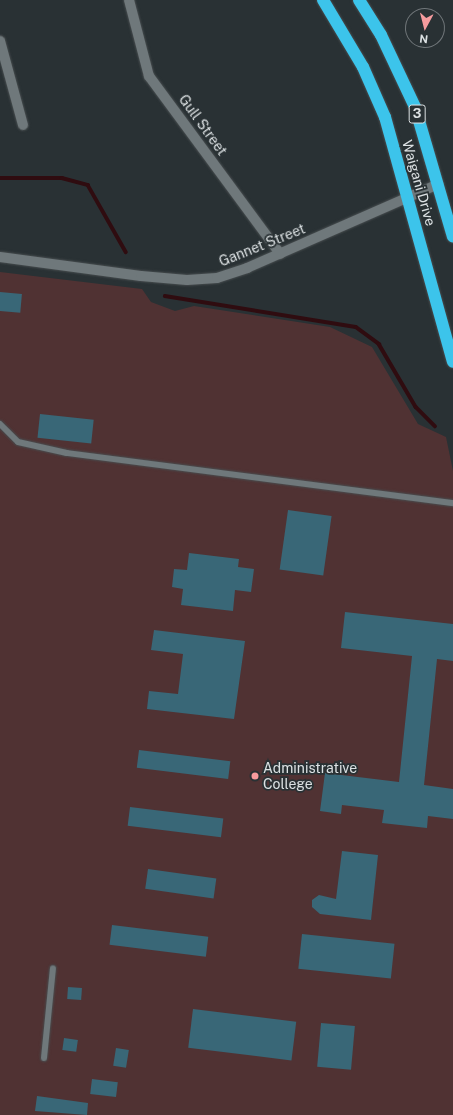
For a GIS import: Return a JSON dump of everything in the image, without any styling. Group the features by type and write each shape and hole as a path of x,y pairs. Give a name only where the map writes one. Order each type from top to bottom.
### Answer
{"highway":[{"name":"Waigani Drive","path":"323,0 374,90 385,117 453,362"},
{"name":"Waigani Drive","path":"359,0 404,82 438,184 453,237"}],"street":[{"name":"Gull Street","path":"130,0 149,76 280,254"},
{"path":"0,41 23,125"},
{"name":"Gannet Street","path":"0,258 191,280 235,272 280,254 438,184"}],"lane":[{"path":"0,424 18,442 67,453 453,503"},
{"path":"44,1058 53,968"}],"shaded area":[{"name":"Administrative College","path":"0,272 142,289 151,302 175,311 194,306 330,327 372,347 418,424 446,437 453,471 453,1115 0,1115"}],"building":[{"path":"0,292 22,294 20,313 0,311"},
{"path":"40,414 94,420 91,444 37,438"},
{"path":"288,510 332,516 323,576 280,569"},
{"path":"189,553 239,559 238,567 254,569 251,592 235,590 233,611 181,605 183,589 172,587 174,569 187,570"},
{"path":"345,612 453,624 453,661 437,659 424,785 453,789 453,819 428,816 427,828 382,823 384,810 342,805 341,814 320,811 325,773 399,782 412,656 341,648"},
{"path":"154,630 245,641 234,719 147,709 149,691 178,694 183,654 151,650"},
{"path":"139,750 230,761 228,779 137,768"},
{"path":"130,807 223,818 221,837 128,826"},
{"path":"342,851 378,855 371,920 320,914 312,907 312,900 319,895 336,899"},
{"path":"148,869 216,879 214,898 145,889"},
{"path":"112,925 208,937 206,957 110,945"},
{"path":"302,934 394,944 391,979 298,969"},
{"path":"68,987 82,988 81,1000 67,999"},
{"path":"193,1009 296,1022 291,1060 188,1048"},
{"path":"321,1023 355,1026 351,1070 317,1067"},
{"path":"64,1038 78,1040 76,1052 62,1050"},
{"path":"116,1048 129,1050 126,1068 113,1066"},
{"path":"92,1079 118,1082 116,1097 90,1094"},
{"path":"37,1096 88,1103 87,1115 35,1111"}],"waterway":[{"path":"0,178 62,178 88,185 126,252"},
{"path":"165,296 356,327 379,344 416,407 435,426"}],"place":[{"name":"Administrative College","path":"255,776"}]}
